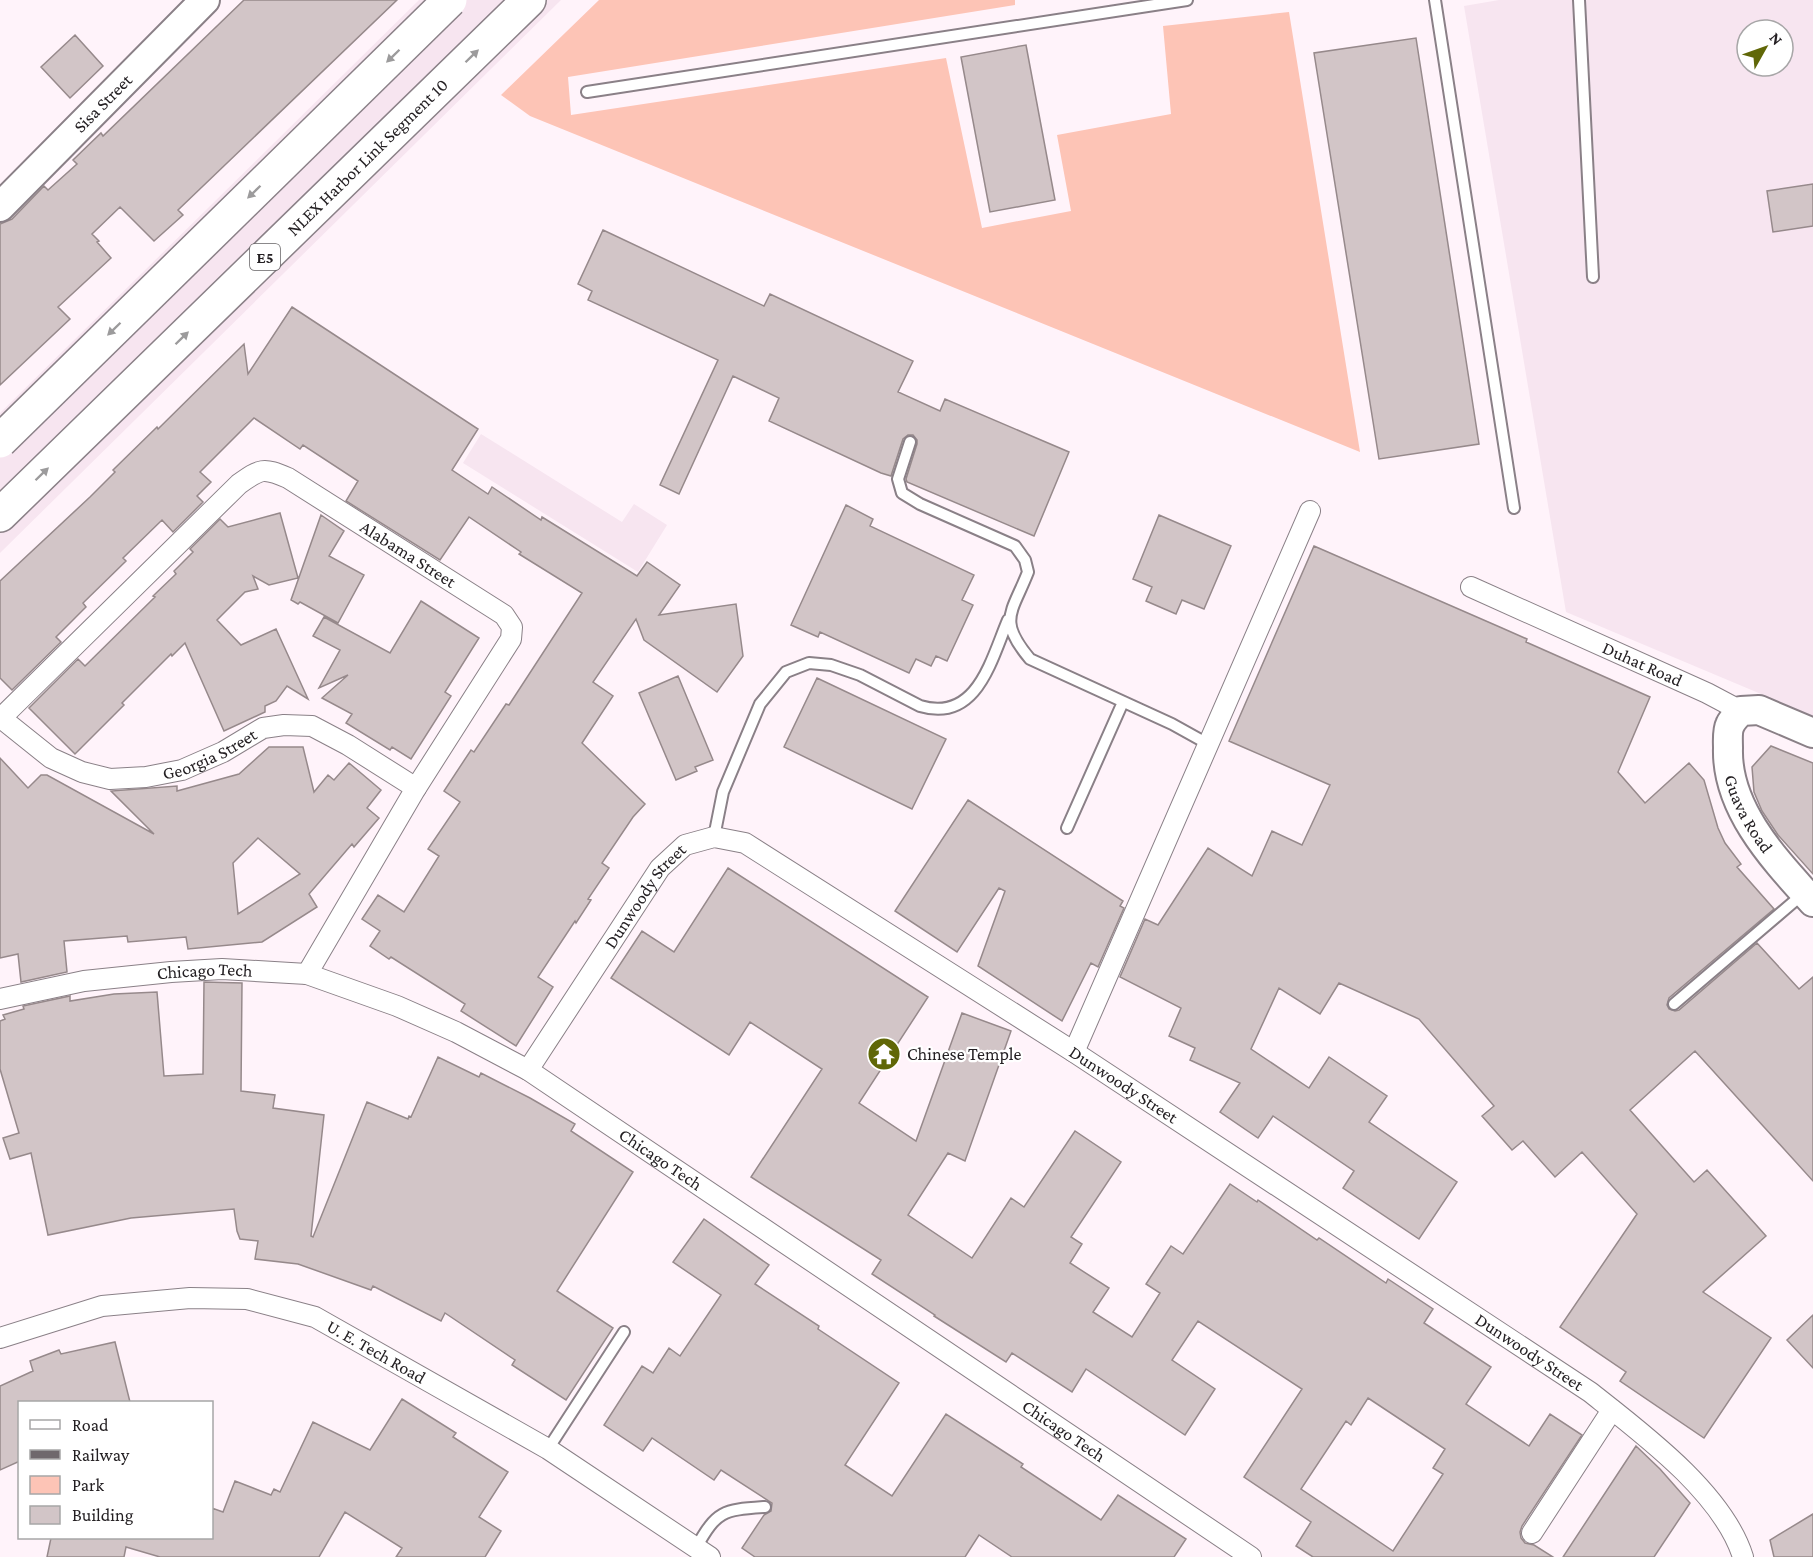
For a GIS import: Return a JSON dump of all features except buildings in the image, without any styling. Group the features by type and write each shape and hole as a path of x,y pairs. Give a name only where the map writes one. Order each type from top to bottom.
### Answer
{"highway":[{"path":"0,441 450,0"},
{"name":"NLEX Harbor Link Segment 10","path":"0,515 529,0"}],"street":[{"name":"Sisa Street","path":"0,207 205,0"},
{"name":"Alabama Street","path":"0,718 239,484 256,472 272,471 288,478 504,615 512,627 511,639 416,788 307,974"},
{"path":"1074,1052 1310,512"},
{"name":"Duhat Road","path":"1471,587 1707,693 1741,711 1759,710 1813,733"},
{"name":"Guava Road","path":"1741,711 1729,727 1727,759 1737,798 1753,828 1780,865 1809,897"},
{"name":"Georgia Street","path":"0,718 51,758 82,772 110,779 146,777 182,770 224,752 263,728 284,725 312,726 348,745 416,788"},
{"name":"Dunwoody Street","path":"528,1070 660,868 685,844 714,837 745,843 1074,1052 1580,1386 1650,1439 1709,1498 1738,1542 1743,1557"},
{"name":"Chicago Tech","path":"0,999 84,981 222,969 307,974 397,1006 436,1023 528,1070 1251,1557"},
{"name":"U. E. Tech Road","path":"0,1338 102,1306 190,1298 247,1299 315,1317 548,1449 703,1552"},
{"path":"1532,1533 1612,1410"}],"lane":[{"path":"587,92 1187,0"},
{"path":"1436,0 1514,508"},
{"path":"1580,0 1593,277"},
{"path":"910,442 898,479 902,493 920,504 1015,546 1025,560 1029,572 1012,604 1010,628 1015,640 1030,660 1172,724 1208,744"},
{"path":"714,837 723,792 760,704 786,672 809,663 831,665 860,675 920,706 930,709 954,707 968,698 977,688 1010,616"},
{"path":"1067,828 1123,702"},
{"path":"1674,1004 1809,897"},
{"path":"548,1449 624,1332"},
{"path":"703,1552 708,1527 720,1514 732,1509 765,1507"}],"shaded area":[{"path":"419,0 561,0 0,553 0,413"},
{"path":"1499,0 1813,0 1813,716 1566,612 1464,6"},
{"path":"481,434 622,522 634,504 667,525 638,572 463,463"}],"green space":[{"path":"599,0 1015,0 1015,5 568,77 571,115 946,58 982,228 1071,211 1057,135 1171,114 1163,26 1289,12 1360,452 530,116 501,95"}],"railway":[{"path":"0,438 452,0"}],"place":[{"name":"Chinese Temple","path":"884,1054"}]}
